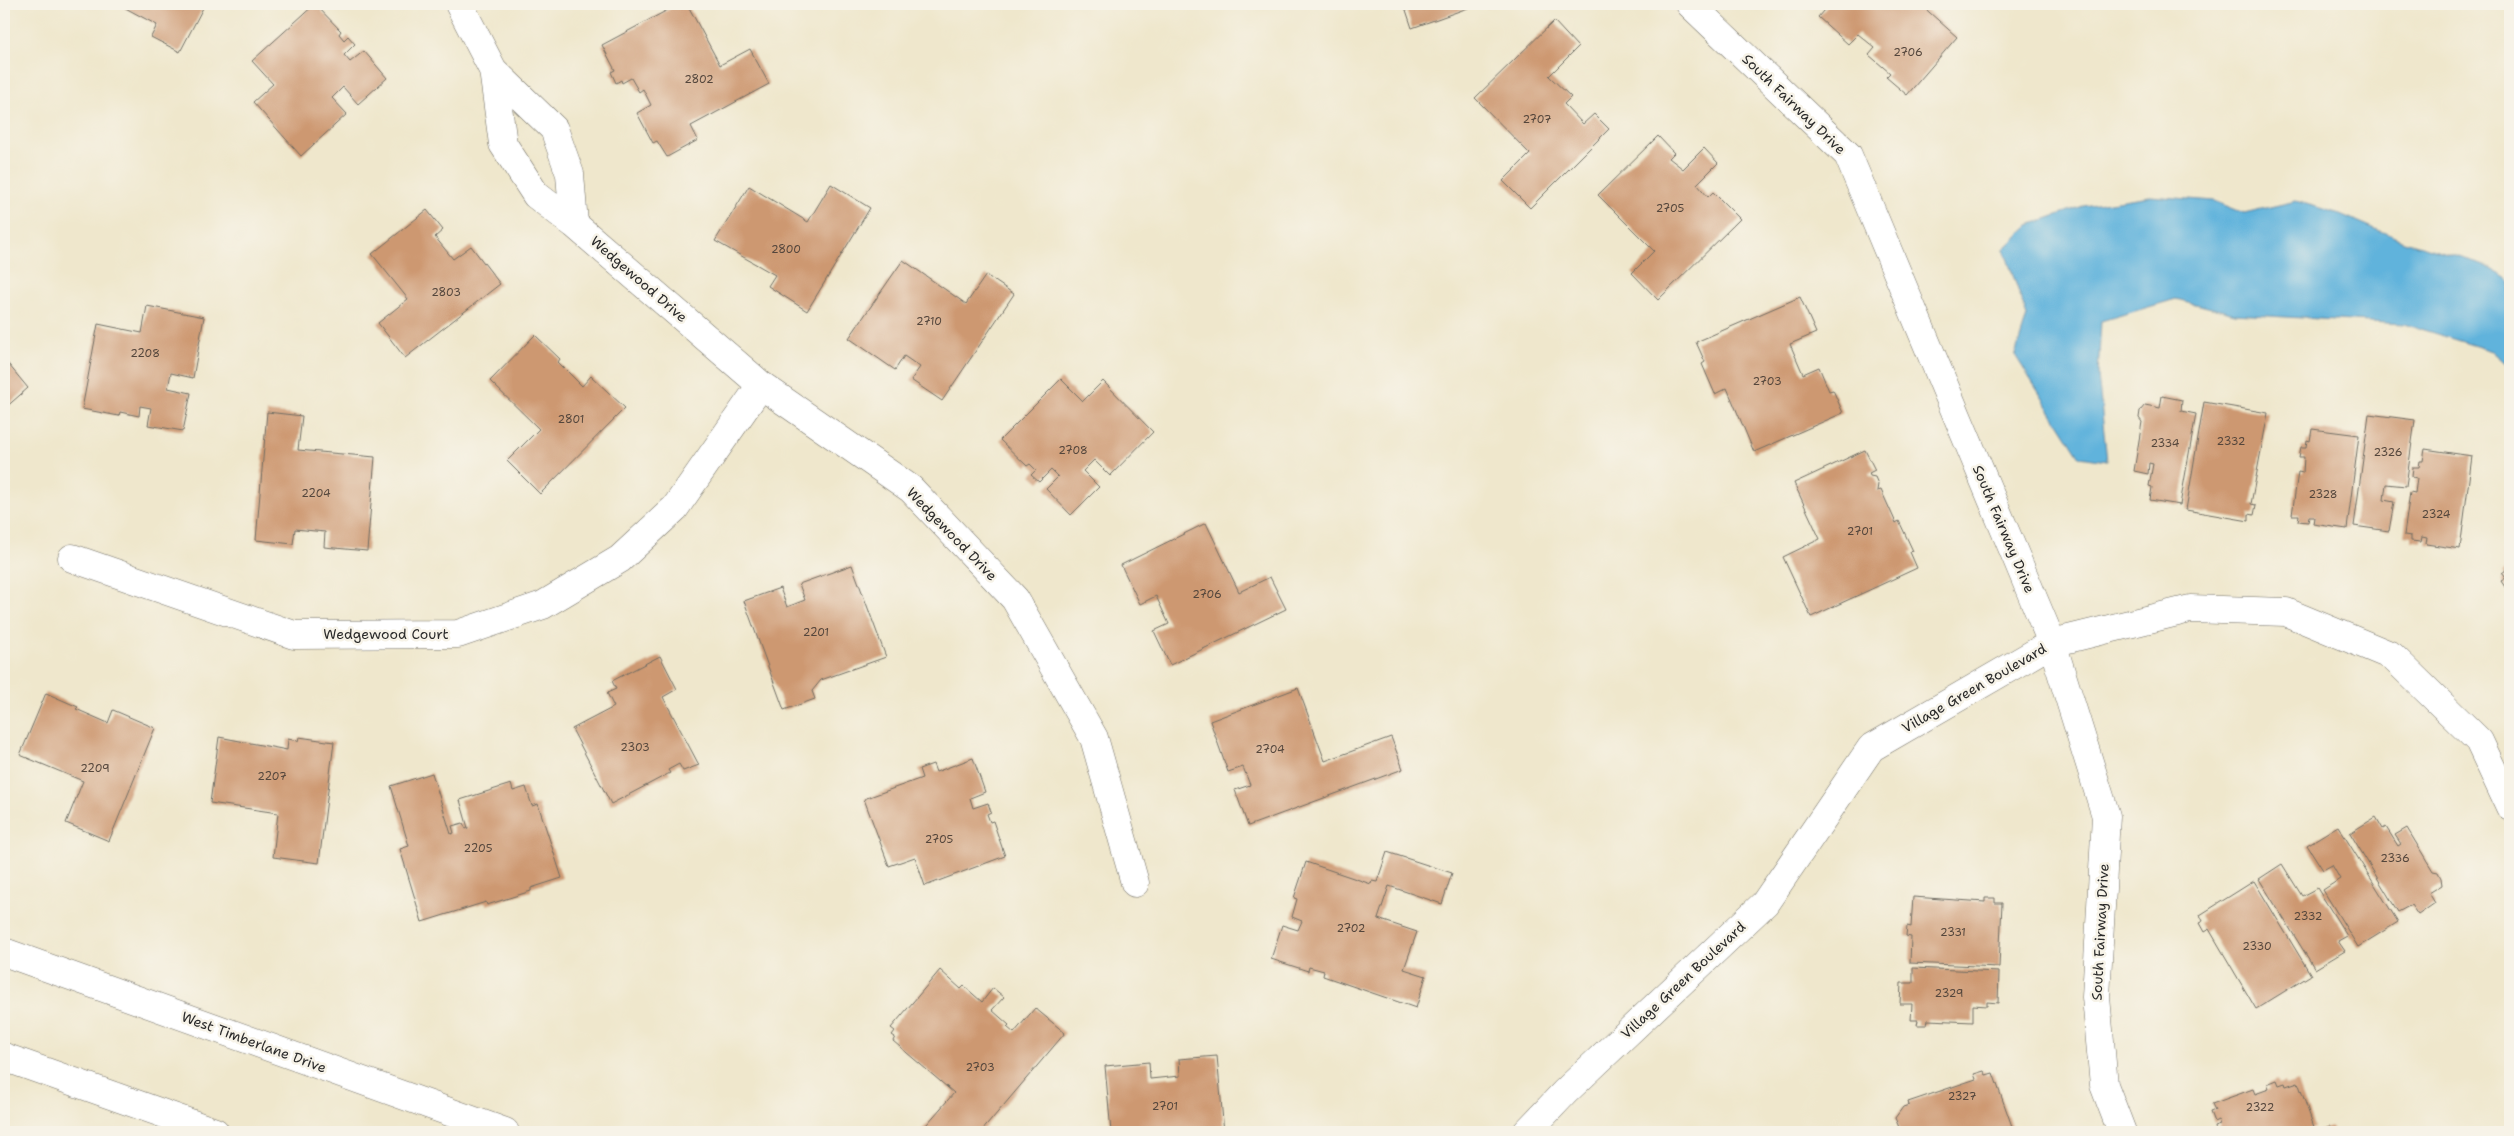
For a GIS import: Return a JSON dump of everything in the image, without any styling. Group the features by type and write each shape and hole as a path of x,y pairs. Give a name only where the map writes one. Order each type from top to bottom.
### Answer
{"street":[{"name":"Wedgewood Drive","path":"459,4 493,70 554,129 570,174 574,224"},
{"name":"South Fairway Drive","path":"1690,4 1848,155 2052,643 2106,816 2096,997 2104,1085 2122,1132"},
{"name":"Wedgewood Drive","path":"493,70 503,144 536,195 574,224 761,385 911,489 1015,599 1094,738 1135,883"},
{"name":"Wedgewood Court","path":"72,558 294,635 458,634 543,605 620,559 675,508 761,385"},
{"name":"Village Green Boulevard","path":"1527,1132 1565,1092 1765,903 1871,748 2052,643 2190,609 2286,612 2392,656 2479,742 2510,807"},
{"name":"West Timberlane Drive","path":"4,952 505,1132"},
{"path":"4,1057 214,1132"}],"water":[{"path":"2150,196 2214,201 2244,213 2296,201 2340,214 2404,241 2482,264 2510,280 2510,367 2492,351 2404,324 2235,314 2176,299 2101,321 2098,375 2107,461 2080,457 2015,355 2027,316 2004,249 2029,225 2083,206"}],"building":[{"path":"118,4 205,4 180,52 151,37 157,25"},
{"path":"315,4 341,31 339,34 344,40 348,36 355,44 344,55 350,62 364,51 387,78 358,104 343,87 332,98 347,114 301,156 253,102 273,84 252,61"},
{"path":"679,4 687,4 720,65 750,49 769,84 691,126 698,140 667,157 657,141 653,143 637,113 651,105 643,89 639,92 631,78 622,83 621,80 616,83 611,72 615,70 602,45"},
{"path":"1404,4 1479,4 1412,28"},
{"path":"1486,4 1498,4 1487,8"},
{"path":"1829,4 1920,4 1957,37 1907,95 1886,77 1890,73 1869,55 1875,48 1858,34 1848,44 1818,17"},
{"path":"1554,21 1578,47 1549,76 1571,97 1564,104 1583,124 1594,114 1609,129 1530,208 1503,181 1530,154 1475,98"},
{"path":"1658,136 1674,153 1669,158 1683,169 1704,148 1718,163 1697,184 1708,197 1713,192 1740,219 1658,300 1632,273 1654,251 1598,195"},
{"path":"831,184 870,208 807,311 768,286 775,275 715,241 749,186 808,222"},
{"path":"427,210 443,230 435,237 453,259 471,246 500,284 405,358 378,323 408,299 372,254"},
{"path":"903,260 966,304 986,275 1014,294 942,401 911,380 920,367 904,356 895,370 849,338"},
{"path":"1800,297 1816,333 1790,344 1803,374 1819,367 1829,391 1833,390 1843,413 1754,452 1727,388 1715,394 1702,364 1705,362 1696,342"},
{"path":"147,306 204,317 193,378 171,373 168,388 191,393 183,431 148,425 151,408 140,406 139,416 120,412 119,416 82,409 98,324 142,333"},
{"path":"535,335 560,359 558,362 582,386 591,376 625,408 540,494 507,461 539,429 490,381"},
{"path":"4,359 28,388 4,409"},
{"path":"1061,379 1083,401 1103,381 1153,432 1110,476 1094,460 1083,471 1099,487 1071,515 1046,489 1058,477 1051,470 1039,482 1031,475 1036,470 1030,464 1027,466 1000,440"},
{"path":"2162,396 2182,400 2181,411 2196,414 2180,505 2150,500 2152,487 2149,486 2153,464 2149,463 2148,474 2134,471 2142,422 2139,418 2140,411 2145,405 2160,408"},
{"path":"2204,402 2268,413 2251,504 2256,505 2254,515 2249,514 2249,521 2186,510"},
{"path":"267,412 302,416 298,450 375,457 367,551 324,547 325,532 295,529 293,544 256,540"},
{"path":"2369,414 2415,420 2406,486 2386,484 2384,500 2394,502 2389,531 2354,526"},
{"path":"2312,429 2359,435 2347,529 2313,524 2314,517 2309,517 2308,522 2298,521 2299,515 2292,515 2298,472 2303,473 2304,457 2299,457 2301,447 2306,447 2307,440 2310,441"},
{"path":"2425,449 2472,456 2460,549 2426,544 2427,538 2422,537 2421,542 2411,541 2411,536 2404,535 2410,492 2415,493 2417,478 2412,477 2413,467 2419,467 2420,461 2423,461"},
{"path":"1865,450 1875,470 1869,473 1870,476 1875,477 1878,484 1877,491 1881,490 1896,523 1899,521 1913,551 1910,552 1917,568 1811,617 1783,557 1820,539 1794,483"},
{"path":"1206,523 1239,592 1270,577 1286,609 1170,665 1154,631 1169,624 1156,596 1140,604 1121,565"},
{"path":"852,565 886,657 821,680 812,691 815,699 784,710 744,601 780,588 787,607 805,600 799,584"},
{"path":"2510,567 2510,588 2507,590 2501,581 2506,578 2502,573"},
{"path":"660,656 677,689 663,697 699,765 683,771 679,764 668,770 670,773 611,804 572,729 614,707 607,693 616,689 612,681"},
{"path":"1298,688 1325,761 1391,737 1403,769 1248,826 1235,790 1250,785 1243,767 1228,772 1210,721"},
{"path":"46,693 108,723 113,710 155,728 109,841 66,823 83,781 20,755"},
{"path":"219,737 287,750 288,739 298,741 299,737 334,742 319,863 273,857 278,813 210,803"},
{"path":"973,758 985,792 970,798 973,808 988,803 991,812 987,814 990,822 993,821 1005,856 925,886 915,857 889,866 864,799 922,778 919,769 933,764 936,772"},
{"path":"432,773 451,834 454,833 452,826 463,823 466,829 468,828 460,800 511,784 513,791 526,787 532,806 538,804 562,878 531,888 531,891 487,905 486,902 422,922 400,849 409,846 391,786"},
{"path":"2376,817 2383,829 2386,827 2398,846 2401,844 2395,835 2407,828 2433,871 2438,872 2441,878 2442,885 2429,893 2435,903 2418,915 2411,905 2398,912 2350,833"},
{"path":"2338,826 2398,922 2358,947 2323,890 2340,879 2332,865 2323,870 2307,845"},
{"path":"1387,852 1452,873 1442,904 1389,886 1378,919 1417,932 1404,969 1426,976 1416,1008 1323,976 1324,971 1309,967 1308,971 1271,959 1282,925 1298,930 1302,921 1292,917 1297,899 1294,898 1306,862 1371,884 1372,881 1377,882"},
{"path":"2282,864 2302,896 2317,888 2347,936 2338,941 2345,951 2315,969 2259,879"},
{"path":"2254,881 2311,975 2256,1009 2209,929 2204,932 2199,923 2203,921 2200,915"},
{"path":"1913,897 1985,902 1985,898 1995,898 1995,903 2002,903 1999,967 1910,963 1911,937 1906,936 1907,926 1911,927"},
{"path":"1913,968 1999,972 1998,1003 1987,1002 1987,1006 1973,1005 1973,1022 1928,1020 1927,1025 1917,1025 1918,1020 1911,1020 1912,1004 1900,1004 1901,983 1913,983"},
{"path":"940,970 961,989 964,986 982,1002 993,988 1004,997 992,1010 1009,1025 1007,1027 1014,1033 1035,1008 1065,1033 981,1132 920,1132 954,1093 893,1041 895,1037 892,1035 895,1031 891,1028"},
{"path":"1217,1056 1224,1132 1111,1132 1105,1066 1149,1062 1150,1079 1180,1076 1179,1059"},
{"path":"1984,1071 1986,1075 1993,1073 2014,1132 1901,1132 1895,1118 1903,1107 1909,1105 1908,1102 1976,1079 1974,1074"},
{"path":"2277,1080 2279,1085 2285,1083 2286,1086 2298,1082 2314,1127 2299,1132 2215,1132 2214,1127 2220,1125 2218,1120 2214,1122 2210,1112 2215,1110 2212,1104 2253,1089 2255,1094 2269,1089 2267,1084"},
{"path":"2330,1126 2332,1132 2314,1132"}]}
